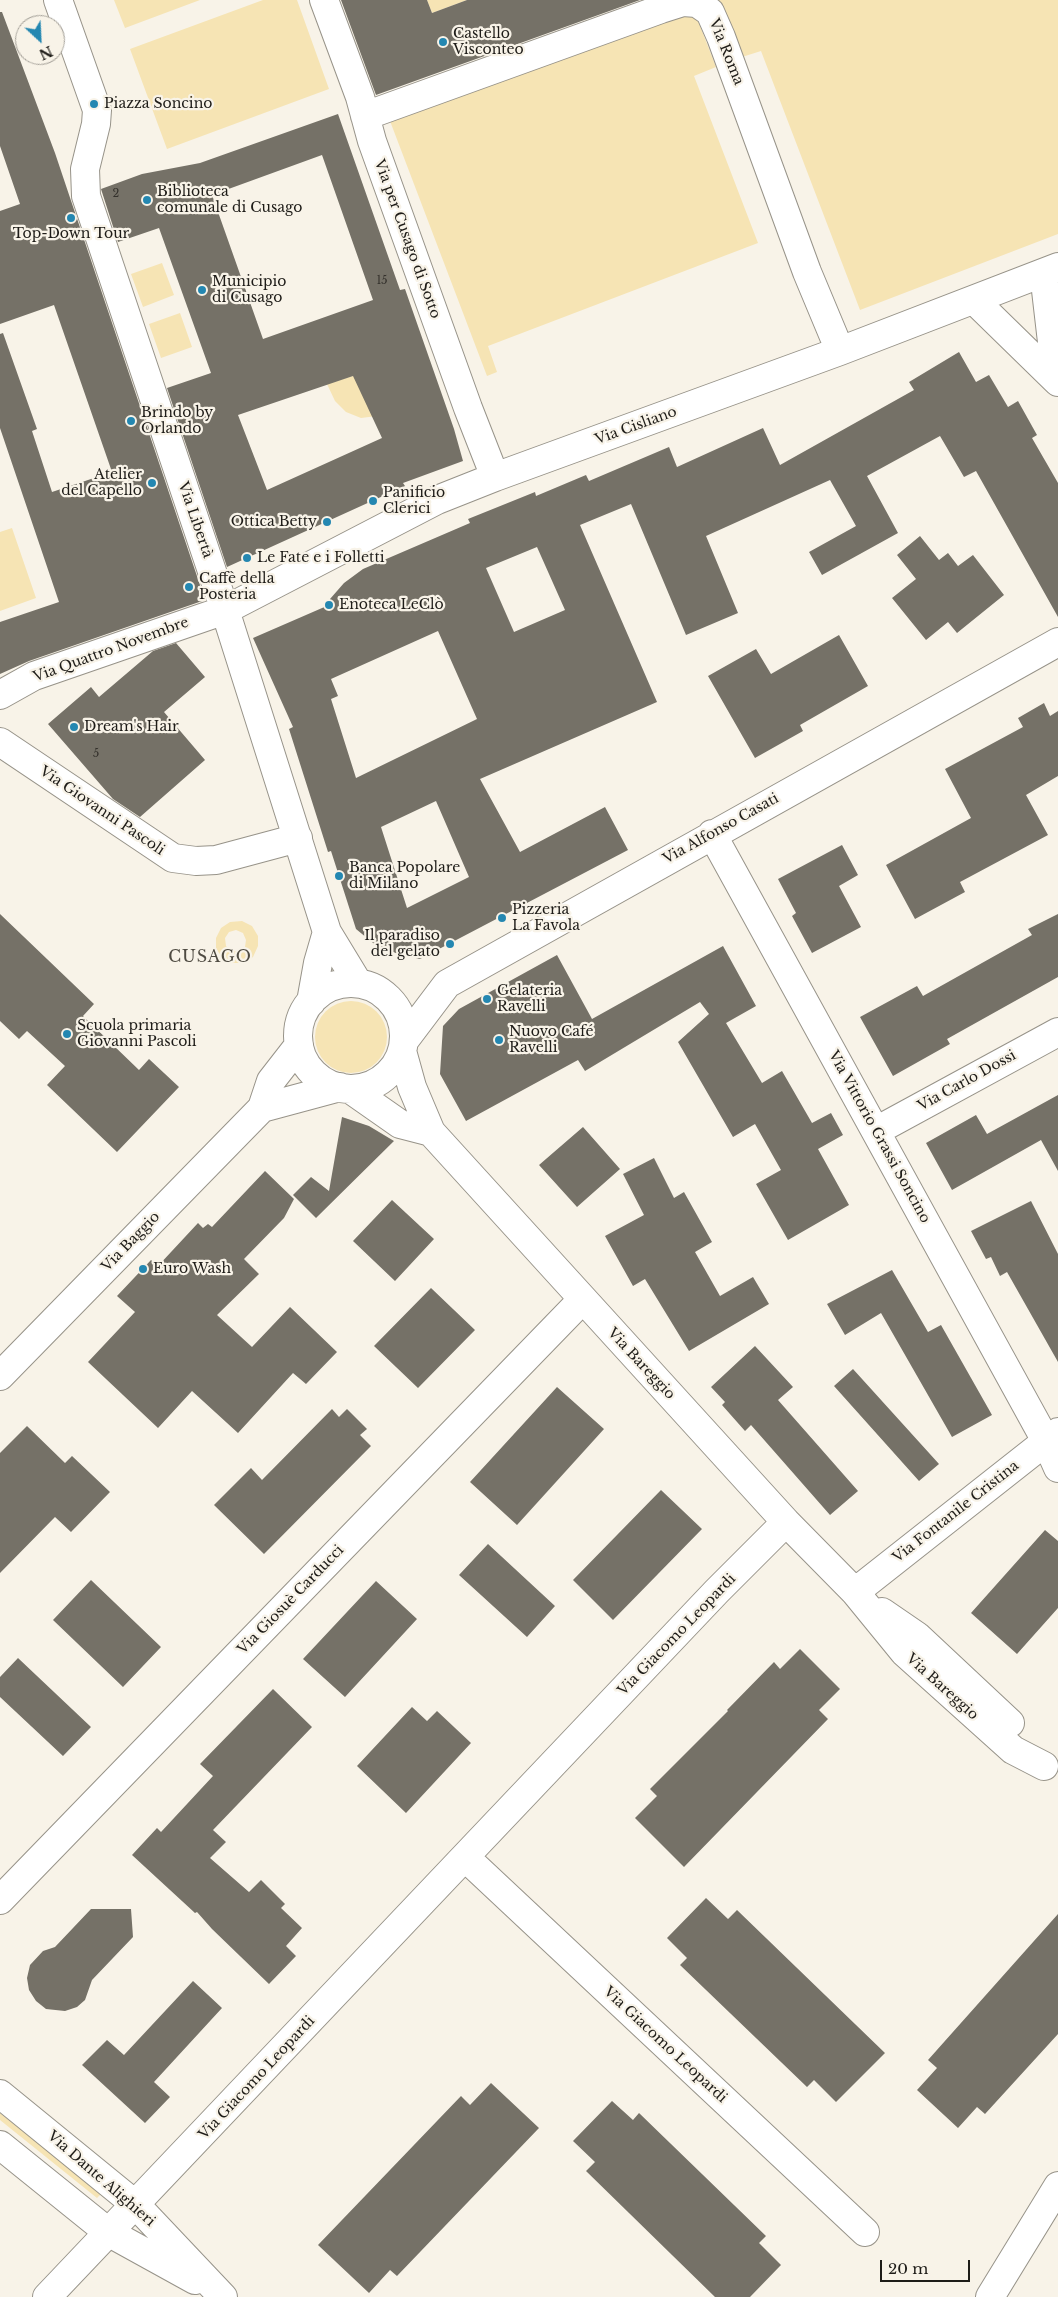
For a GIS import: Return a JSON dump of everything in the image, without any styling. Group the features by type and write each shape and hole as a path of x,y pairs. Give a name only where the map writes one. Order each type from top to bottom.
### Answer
{"street":[{"name":"Via Libertà","path":"58,0 97,110 96,124 85,169 86,196 225,610 327,932 358,983"},
{"name":"Via per Cusago di Sotto","path":"324,0 372,141 468,408 495,477"},
{"name":"Via Roma","path":"362,107 660,9 683,2 697,4 710,12 721,37 807,272 840,352"},
{"name":"Via Cisliano","path":"225,610 437,500 495,477 840,352 1051,270"},
{"path":"1051,270 1052,342 1058,361"},
{"path":"974,300 1058,382"},
{"name":"Via Quattro Novembre","path":"0,695 34,676 225,610"},
{"name":"Via Alfonso Casati","path":"403,1046 447,984 1058,642"},
{"name":"Via Giovanni Pascoli","path":"0,742 173,858 196,861 216,860 298,838"},
{"name":"Via Vittorio Grassi Soncino","path":"712,834 876,1130 1052,1436 1058,1468"},
{"path":"327,932 318,963 311,1002 301,1021 300,1046 304,1060 313,1072 328,1083 345,1088 400,1124 430,1132"},
{"path":"262,1108 345,1088 368,1086 381,1079 394,1067 403,1046 403,1023 395,1006 374,988 358,983 330,987 311,1002"},
{"name":"Via Carlo Dossi","path":"876,1130 1058,1032"},
{"name":"Via Baggio","path":"0,1376 262,1108 271,1082 300,1046"},
{"name":"Via Bareggio","path":"403,1046 412,1087 430,1132 786,1522 855,1592 904,1652 1013,1750 1051,1772"},
{"name":"Via Giosuè Carducci","path":"0,1900 582,1300"},
{"name":"Via Fontanile Cristina","path":"855,1592 1052,1436"},
{"name":"Via Giacomo Leopardi","path":"47,2297 466,1858 717,1590 786,1522"},
{"name":"Via Giacomo Leopardi","path":"466,1858 865,2232"},
{"name":"Via Dante Alighieri","path":"0,2094 136,2205 220,2294"},
{"name":"Via Dante Alighieri","path":"0,2145 108,2232 220,2294"},
{"path":"990,2297 1058,2186"}],"shaded area":[{"path":"114,0 200,0 125,28"},
{"path":"263,0 297,0 329,89 167,149 130,49"},
{"path":"427,0 467,0 432,13"},
{"path":"715,0 1058,0 1058,234 860,310 761,51 742,57"},
{"path":"692,5 716,67 694,76 758,243 488,346 497,372 487,376 390,121"},
{"path":"162,263 174,295 143,307 131,274"},
{"path":"180,313 192,347 161,358 149,324"},
{"path":"362,373 377,416 361,418 346,412 335,401 327,384"},
{"path":"12,528 36,598 0,611 0,532"},
{"path":"242,921 252,926 258,936 258,946 253,957 244,963 233,963 222,958 216,948 216,938 221,928 230,922","holes":["236,930 243,933 246,940 245,947 239,951 231,951 226,946 225,938 229,932"]},
{"path":"358,1001 377,1011 385,1023 387,1037 385,1051 377,1063 365,1071 344,1073 325,1063 317,1051 315,1030 325,1011 337,1003"},
{"path":"0,2113 101,2194 97,2198 0,2120"}],"building":[{"name":"Castello Visconteo","path":"341,0 427,0 432,13 467,0 640,0 376,95"},
{"path":"0,12 2,12 15,47 15,65 22,65 55,153 205,600 29,661 0,674 0,622 59,602 0,428 0,334 3,333 37,429 32,431 52,492 112,472 54,305 0,324 0,211 20,204 0,146"},
{"path":"338,114 400,290 405,289 454,429 463,461 403,483 405,486 227,567 167,388 211,373 159,228 118,242 101,189 142,174 200,163","holes":["322,155 373,300 263,339 212,195","353,376 382,438 267,490 238,415"]},
{"path":"959,352 976,382 989,375 1008,407 1018,401 1037,435 1032,438 1058,483 1058,617 976,471 964,477 940,436 867,476 898,533 822,575 809,552 856,526 830,480 706,536 738,613 686,635 631,504 580,525 657,702 480,779 520,852 605,807 628,850 420,959 398,954 373,943 356,929 331,851 328,852 289,729 293,727 253,638 329,605 330,599 344,583 363,569 470,523 468,519 535,492 536,496 586,475 589,481 669,447 677,467 763,428 780,465 914,390 909,382","holes":["537,547 565,610 514,632 486,568","438,631 477,719 356,778 331,699 338,696 331,679","436,801 469,877 407,908 381,827"]},
{"path":"920,536 939,560 948,553 958,566 973,555 1004,595 957,633 948,622 926,640 892,598 916,579 897,555"},
{"path":"839,635 868,686 800,725 803,731 755,758 708,676 756,649 771,674"},
{"path":"176,643 205,677 164,712 205,760 140,817 113,799 48,724 91,687 99,697 153,651"},
{"path":"1044,703 1050,716 1058,711 1058,776 1026,795 1048,835 960,882 965,892 915,919 886,865 971,818 945,769 1023,727 1018,718"},
{"path":"842,845 858,875 839,886 861,927 812,953 792,916 796,913 778,879"},
{"path":"0,914 94,1004 83,1016 139,1070 149,1059 179,1087 117,1152 47,1085 65,1066 27,1031 19,1039 0,1021"},
{"path":"1058,914 1058,977 947,1039 950,1044 893,1076 860,1017 917,986 923,996 1032,935 1028,929"},
{"path":"723,946 756,1006 726,1023 762,1083 782,1071 812,1123 831,1113 843,1135 818,1149 849,1205 788,1240 756,1184 781,1170 755,1124 733,1137 678,1042 709,1014 700,1002 585,1071 578,1060 466,1121 440,1074 443,1026 459,1009 557,955 592,1019"},
{"path":"1058,1095 1058,1171 1041,1140 952,1190 926,1143 976,1115 987,1134"},
{"path":"342,1117 369,1126 394,1141 316,1218 293,1195 311,1177 329,1191"},
{"path":"583,1127 620,1169 577,1207 539,1165"},
{"path":"654,1158 674,1198 684,1192 712,1242 695,1252 720,1296 753,1277 769,1304 689,1351 645,1279 633,1286 605,1236 644,1215 623,1174"},
{"path":"265,1171 294,1199 284,1218 244,1259 259,1274 217,1315 252,1347 290,1307 337,1352 306,1384 293,1373 238,1433 192,1391 158,1428 88,1362 135,1312 117,1296 151,1260 158,1266 198,1223 203,1228 208,1224 212,1227"},
{"path":"392,1200 434,1239 395,1281 353,1241"},
{"path":"1031,1201 1058,1254 1058,1362 1007,1272 1000,1276 991,1257 986,1259 971,1231"},
{"path":"892,1270 928,1332 941,1325 992,1415 952,1437 881,1313 845,1335 827,1304"},
{"path":"431,1288 475,1330 418,1388 374,1346"},
{"path":"755,1346 793,1387 778,1400 858,1491 830,1515 751,1425 745,1431 722,1405 725,1402 711,1387"},
{"path":"853,1369 939,1464 919,1481 834,1386"},
{"path":"557,1387 604,1429 517,1525 470,1482"},
{"path":"332,1409 339,1417 347,1409 367,1429 360,1435 371,1446 264,1554 214,1505 251,1468 262,1480"},
{"path":"27,1426 65,1463 72,1456 110,1492 71,1532 55,1517 0,1573 0,1453"},
{"path":"661,1490 702,1529 613,1620 573,1580"},
{"path":"1045,1530 1058,1541 1058,1608 1017,1654 971,1613"},
{"path":"488,1544 555,1606 527,1637 459,1575"},
{"path":"91,1580 161,1647 123,1687 53,1620"},
{"path":"376,1581 417,1619 345,1697 303,1659"},
{"path":"800,1649 840,1689 819,1710 828,1719 684,1867 635,1818 657,1796 650,1789 774,1662 780,1669"},
{"path":"18,1658 91,1727 63,1756 0,1697 0,1677"},
{"path":"273,1689 312,1727 213,1830 226,1842 210,1858 249,1892 261,1880 285,1904 281,1908 302,1928 286,1946 296,1956 269,1984 197,1912 195,1913 132,1855 157,1828 161,1832 213,1776 200,1764"},
{"path":"412,1707 427,1721 437,1711 471,1743 406,1813 357,1766"},
{"path":"706,1898 728,1919 737,1910 885,2053 836,2102 814,2080 807,2087 680,1965 687,1958 667,1938"},
{"path":"91,1909 131,1909 133,1937 92,1980 85,2000 77,2007 65,2011 46,2009 36,2001 29,1990 27,1978 30,1965 43,1951 55,1947"},
{"path":"1058,1914 1058,2034 985,2114 977,2107 958,2128 917,2090 937,2068 928,2060"},
{"path":"193,1981 222,2008 154,2082 170,2097 145,2123 82,2065 107,2040 124,2055"},
{"path":"491,2083 539,2128 397,2276 390,2270 369,2293 318,2245 461,2096 470,2105"},
{"path":"612,2101 633,2120 639,2113 766,2236 759,2243 781,2265 750,2297 715,2297 586,2171 595,2162 573,2141"}],"place":[{"name":"Castello Visconteo","path":"443,42"},
{"name":"Piazza Soncino","path":"94,104"},
{"name":"Biblioteca comunale di Cusago","path":"147,200"},
{"name":"Top-Down Tour","path":"71,218"},
{"name":"Municipio di Cusago","path":"202,290"},
{"name":"Brindo by Orlando","path":"131,421"},
{"name":"Atelier del Capello","path":"152,483"},
{"name":"Panificio Clerici","path":"373,501"},
{"name":"Ottica Betty","path":"327,522"},
{"name":"Le Fate e i Folletti","path":"247,558"},
{"name":"Caffè della Posteria","path":"189,587"},
{"name":"Enoteca LeClò","path":"329,605"},
{"name":"Dream's Hair","path":"74,727"},
{"name":"Banca Popolare di Milano","path":"339,876"},
{"name":"Pizzeria La Favola","path":"502,918"},
{"name":"Il paradiso del gelato","path":"450,944"},
{"name":"Gelateria Ravelli","path":"487,999"},
{"name":"Scuola primaria Giovanni Pascoli","path":"67,1034"},
{"name":"Nuovo Café Ravelli","path":"499,1040"},
{"name":"Euro Wash","path":"143,1269"}],"district":[{"name":"CUSAGO","path":"210,957"}]}
